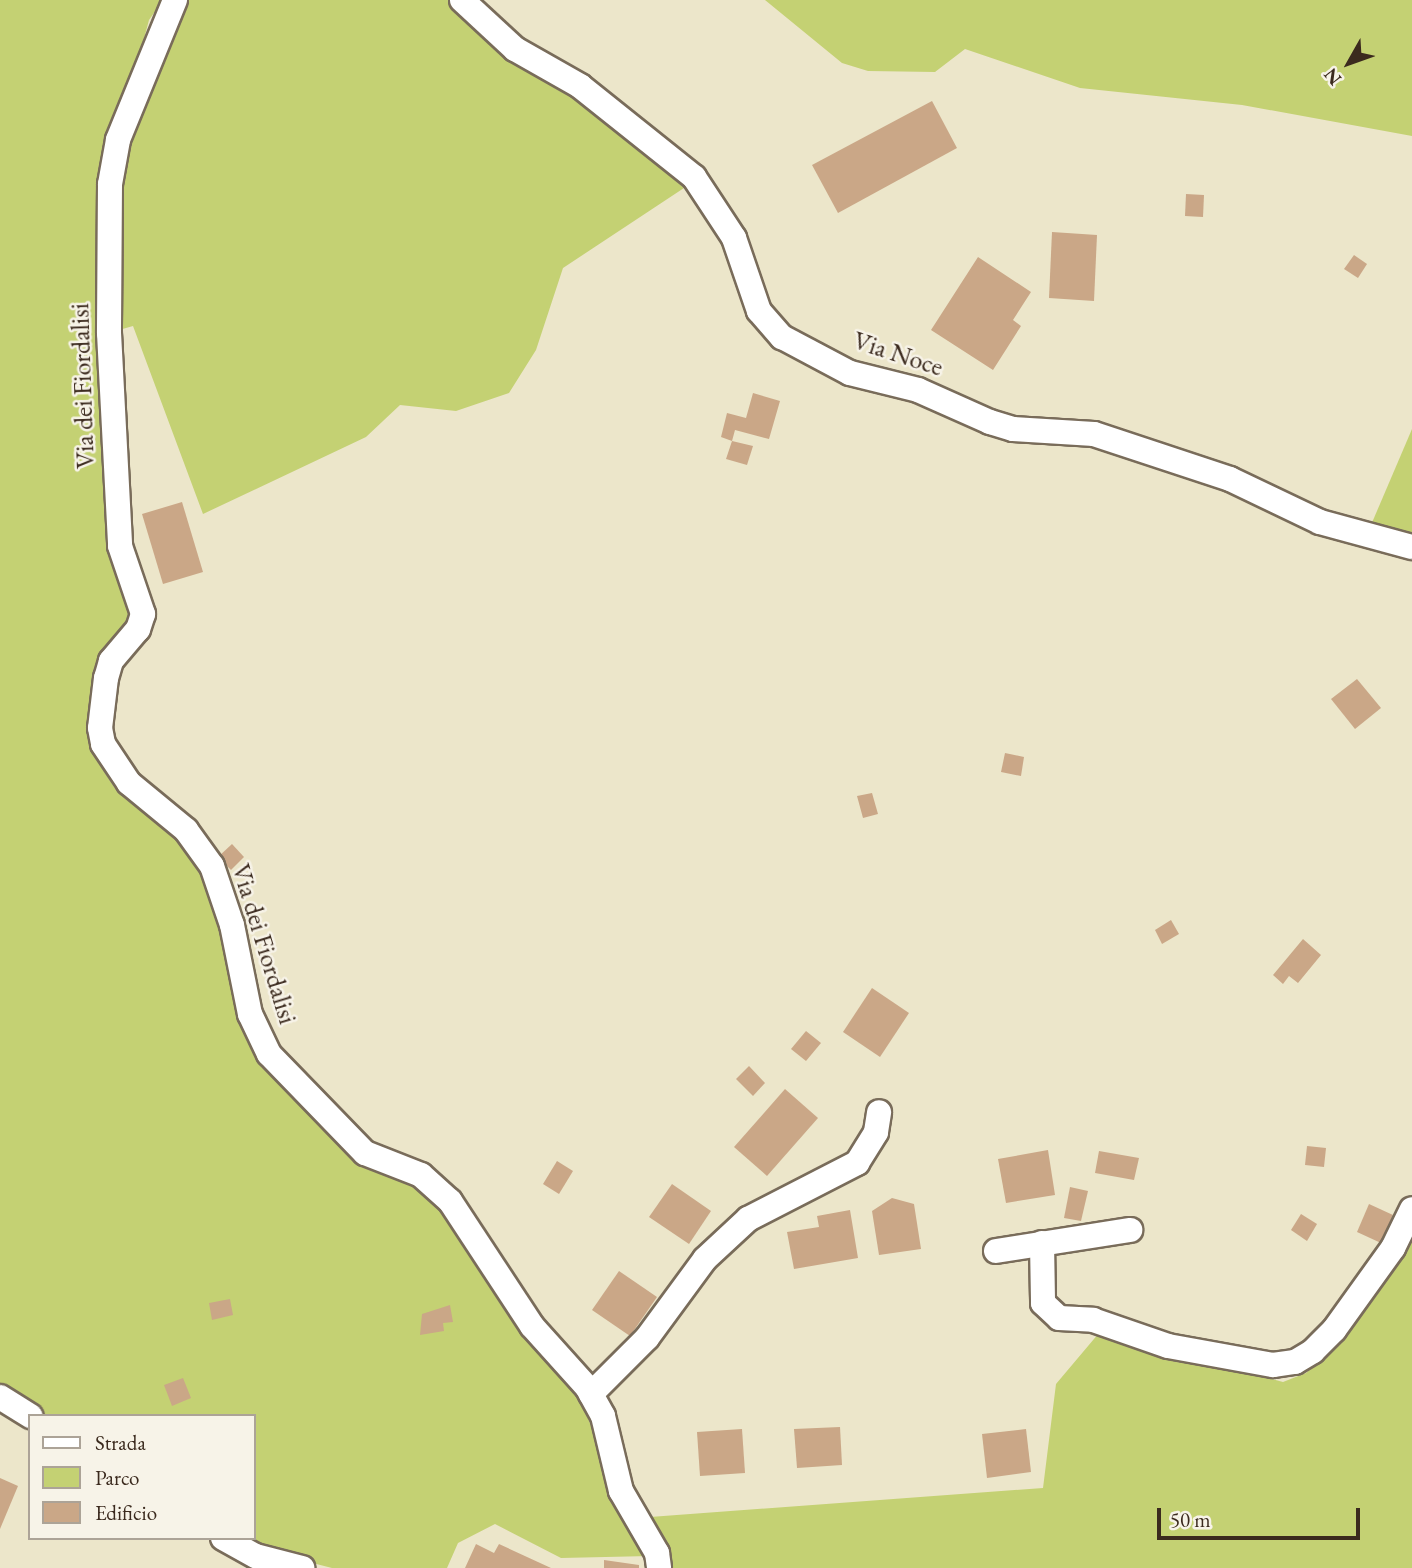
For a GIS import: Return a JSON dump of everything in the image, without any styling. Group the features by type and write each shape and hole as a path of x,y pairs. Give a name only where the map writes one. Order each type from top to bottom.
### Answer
{"street":[{"name":"Via dei Fiordalisi","path":"175,0 118,140 110,184 109,332 120,546 143,614 138,629 111,661 106,678 100,728 103,744 129,783 186,830 212,866 232,925 250,1014 269,1054 365,1153 421,1175 450,1201 532,1326 572,1365 603,1416 621,1491 657,1553 659,1568"},
{"name":"Via Noce","path":"462,0 515,49 580,86 694,177 734,238 759,311 782,337 850,373 918,390 990,422 1013,429 1094,434 1217,474 1320,522 1412,547"},
{"path":"591,1394 647,1338 705,1259 740,1226 857,1163 876,1132 879,1111"},
{"path":"1042,1243 1042,1303 1059,1318 1093,1320 1168,1346 1273,1365 1295,1362 1314,1352 1334,1330 1393,1248 1412,1209"},
{"path":"996,1251 1130,1230"},
{"path":"0,1397 28,1414"},
{"path":"227,1540 256,1556 302,1568"}],"green space":[{"path":"0,0 163,0 149,20 129,95 100,319 106,545 130,612 91,735 93,754 114,787 180,838 197,859 224,930 249,1040 431,1194 582,1403 604,1459 608,1491 650,1556 561,1558 495,1524 458,1543 447,1568 332,1568 254,1548 240,1540 256,1540 256,1414 42,1414 0,1389"},
{"path":"183,0 452,0 584,99 684,188 563,268 536,350 509,393 456,411 400,405 366,437 203,514 133,326 119,330 123,157"},
{"path":"765,0 1412,0 1412,136 1242,105 1080,88 965,49 935,72 868,71 842,63"},
{"path":"1412,429 1412,534 1371,525"},
{"path":"1412,1229 1412,1568 672,1568 650,1517 1043,1488 1056,1384 1099,1333 1176,1362 1218,1365 1283,1382 1306,1373 1340,1343 1377,1295"}],"building":[{"path":"932,101 957,148 838,213 812,165"},
{"path":"1186,194 1204,195 1203,217 1185,216"},
{"path":"1052,232 1097,235 1094,301 1049,298"},
{"path":"1354,255 1367,264 1358,278 1344,269"},
{"path":"978,257 1031,292 1013,320 1021,326 993,370 931,330"},
{"path":"753,393 780,401 769,439 735,430 732,441 721,437 727,413 746,418"},
{"path":"732,441 753,446 747,465 726,459"},
{"path":"182,502 203,572 163,584 142,514"},
{"path":"1357,679 1381,708 1355,729 1331,699"},
{"path":"1005,753 1024,757 1021,776 1001,772"},
{"path":"872,793 878,814 863,818 857,796"},
{"path":"232,844 244,857 231,870 218,857"},
{"path":"1171,920 1179,934 1162,944 1155,930"},
{"path":"1303,939 1321,955 1298,983 1289,976 1283,984 1273,975"},
{"path":"872,988 909,1013 880,1057 843,1032"},
{"path":"806,1031 821,1043 806,1061 791,1049"},
{"path":"749,1066 765,1083 753,1096 736,1079"},
{"path":"785,1089 818,1118 767,1176 734,1147"},
{"path":"1307,1146 1326,1148 1324,1167 1305,1165"},
{"path":"1048,1150 1055,1195 1006,1203 998,1159"},
{"path":"1099,1151 1139,1158 1134,1180 1095,1173"},
{"path":"557,1161 573,1171 559,1194 543,1184"},
{"path":"672,1184 711,1211 689,1244 649,1217"},
{"path":"1070,1187 1088,1191 1081,1221 1064,1218"},
{"path":"892,1198 914,1204 921,1249 879,1255 872,1211"},
{"path":"1369,1204 1393,1215 1381,1243 1357,1232"},
{"path":"850,1210 858,1258 794,1269 787,1232 819,1227 817,1216"},
{"path":"1301,1214 1317,1224 1307,1241 1291,1230"},
{"path":"619,1271 657,1297 630,1336 592,1310"},
{"path":"230,1299 233,1315 212,1320 209,1303"},
{"path":"450,1305 453,1322 443,1323 444,1331 420,1335 422,1314"},
{"path":"183,1378 191,1398 172,1406 164,1385"},
{"path":"840,1427 842,1465 797,1468 794,1429"},
{"path":"742,1429 745,1473 700,1476 697,1432"},
{"path":"1026,1429 1031,1472 987,1478 982,1434"},
{"path":"0,1478 18,1486 0,1529"},
{"path":"476,1544 494,1553 499,1544 551,1568 465,1568"},
{"path":"604,1560 639,1565 639,1568 604,1568"}]}
